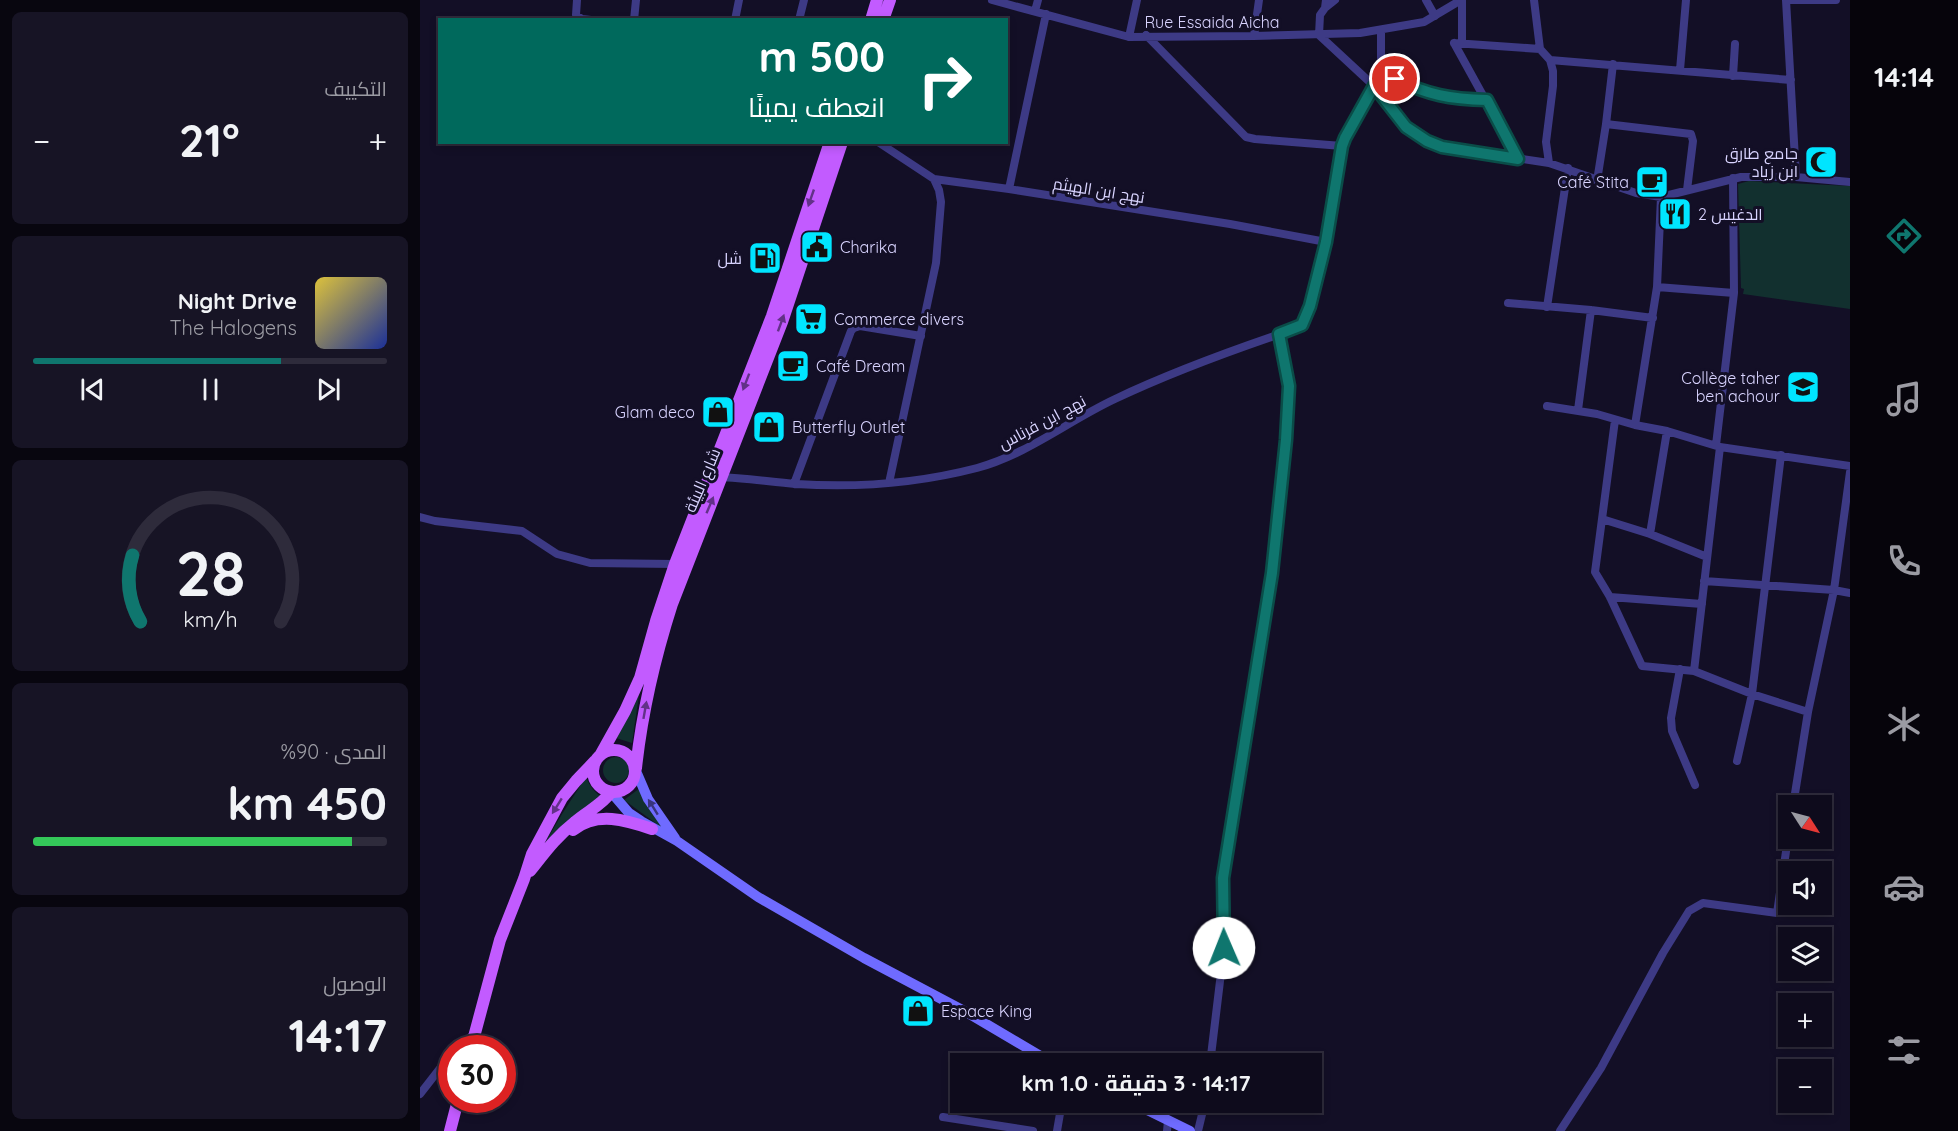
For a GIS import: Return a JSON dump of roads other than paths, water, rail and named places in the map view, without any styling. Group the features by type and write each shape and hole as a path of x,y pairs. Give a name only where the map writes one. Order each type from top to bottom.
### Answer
{"main road":[{"path":"872,18 877,0"},
{"path":"884,18 890,0"},
{"name":"شارع البيئة","path":"524,879 532,854 558,804 598,758 625,711 640,678 675,564 772,316 829,144"},
{"name":"شارع البيئة","path":"636,769 647,698 664,629 684,569 723,477 782,322 841,144"},
{"path":"636,769 632,784 620,792 600,788 593,772 598,758 608,750 622,751 629,755 636,769 648,799 676,841"},
{"path":"611,792 629,813 676,841 758,897 1035,1053"},
{"path":"475,1033 500,940 524,879 550,844 611,792"},
{"path":"542,856 577,827 594,819 624,819 652,828"},
{"path":"450,1131 455,1113"},
{"path":"1148,1113 1168,1126 1190,1131"}],"street":[{"path":"576,0 576,15 580,18"},
{"path":"634,18 636,0"},
{"path":"735,18 739,0"},
{"path":"800,18 804,0"},
{"name":"Rue Essaida Aicha","path":"992,0 1129,37 1318,35 1381,31 1424,22 1462,0"},
{"path":"1035,11 1038,0"},
{"path":"1129,37 1137,0"},
{"path":"1254,36 1259,0"},
{"path":"1335,0 1325,4 1320,15 1318,35 1374,86 1406,127 1427,141 1442,147 1549,163 1636,193 1661,197 1733,178 1796,177 1850,182"},
{"path":"1426,0 1435,16"},
{"path":"1462,0 1458,43 1518,159"},
{"path":"1534,0 1540,49 1550,60 1553,71 1546,142 1549,163"},
{"path":"1680,70 1686,0"},
{"path":"1796,177 1787,0 1836,0"},
{"path":"1009,189 1046,14"},
{"path":"1381,31 1381,58 1386,74 1416,89 1436,95 1455,99 1487,100"},
{"path":"1146,36 1246,137 1255,140 1342,146"},
{"path":"1458,43 1540,49"},
{"path":"1733,75 1735,44"},
{"path":"1550,60 1791,80"},
{"path":"1597,181 1613,64"},
{"path":"1326,242 1342,146 1374,86"},
{"path":"1606,124 1691,134 1693,141 1687,190"},
{"name":"نهج ابن الهيثم","path":"881,144 934,179 1218,222 1326,242"},
{"path":"1547,307 1568,168"},
{"path":"1694,671 1734,293 1733,178"},
{"path":"889,483 936,263 941,202 934,179"},
{"path":"1635,425 1657,287 1661,197"},
{"name":"نهج ابن فرناس","path":"709,476 794,484 889,483 964,471 1008,457 1029,448 1114,399 1302,325 1310,306 1326,242"},
{"path":"1657,287 1734,293"},
{"path":"1508,303 1653,318"},
{"path":"1578,410 1591,310"},
{"path":"794,484 851,331 860,326 921,336"},
{"path":"1211,1053 1224,948 1223,878 1272,573 1286,440 1289,386 1279,334"},
{"path":"1547,406 1578,410 1667,431 1718,446 1850,466"},
{"path":"1615,420 1595,572 1610,597 1642,666 1694,671 1752,694 1808,712"},
{"path":"1650,534 1667,431"},
{"path":"1737,761 1752,694 1781,455"},
{"path":"1795,795 1808,712 1846,532 1850,472"},
{"path":"420,517 435,521 522,531 557,554 590,563 675,564"},
{"path":"1602,519 1650,534 1707,557"},
{"path":"1704,581 1850,593"},
{"path":"1610,597 1702,604"},
{"path":"1680,669 1671,718 1672,730 1695,785"},
{"path":"1560,1131 1601,1068 1663,953 1689,911 1703,903 1777,913 1786,849"},
{"path":"420,1094 438,1071"},
{"path":"1057,1131 1060,1113"},
{"path":"1198,1131 1202,1113"},
{"path":"943,1117 1033,1131"}],"place":[{"name":"جامع طارق ابن زياد","path":"1821,162"},
{"name":"Café Stita","path":"1652,182"},
{"name":"الدغيس 2","path":"1675,214"},
{"name":"Charika","path":"817,247"},
{"name":"شل","path":"765,258"},
{"name":"Commerce divers","path":"811,319"},
{"name":"Café Dream","path":"793,366"},
{"name":"Collège taher ben achour","path":"1803,387"},
{"name":"Glam deco","path":"718,412"},
{"name":"Butterfly Outlet","path":"769,427"},
{"name":"Espace King","path":"918,1011"}]}
